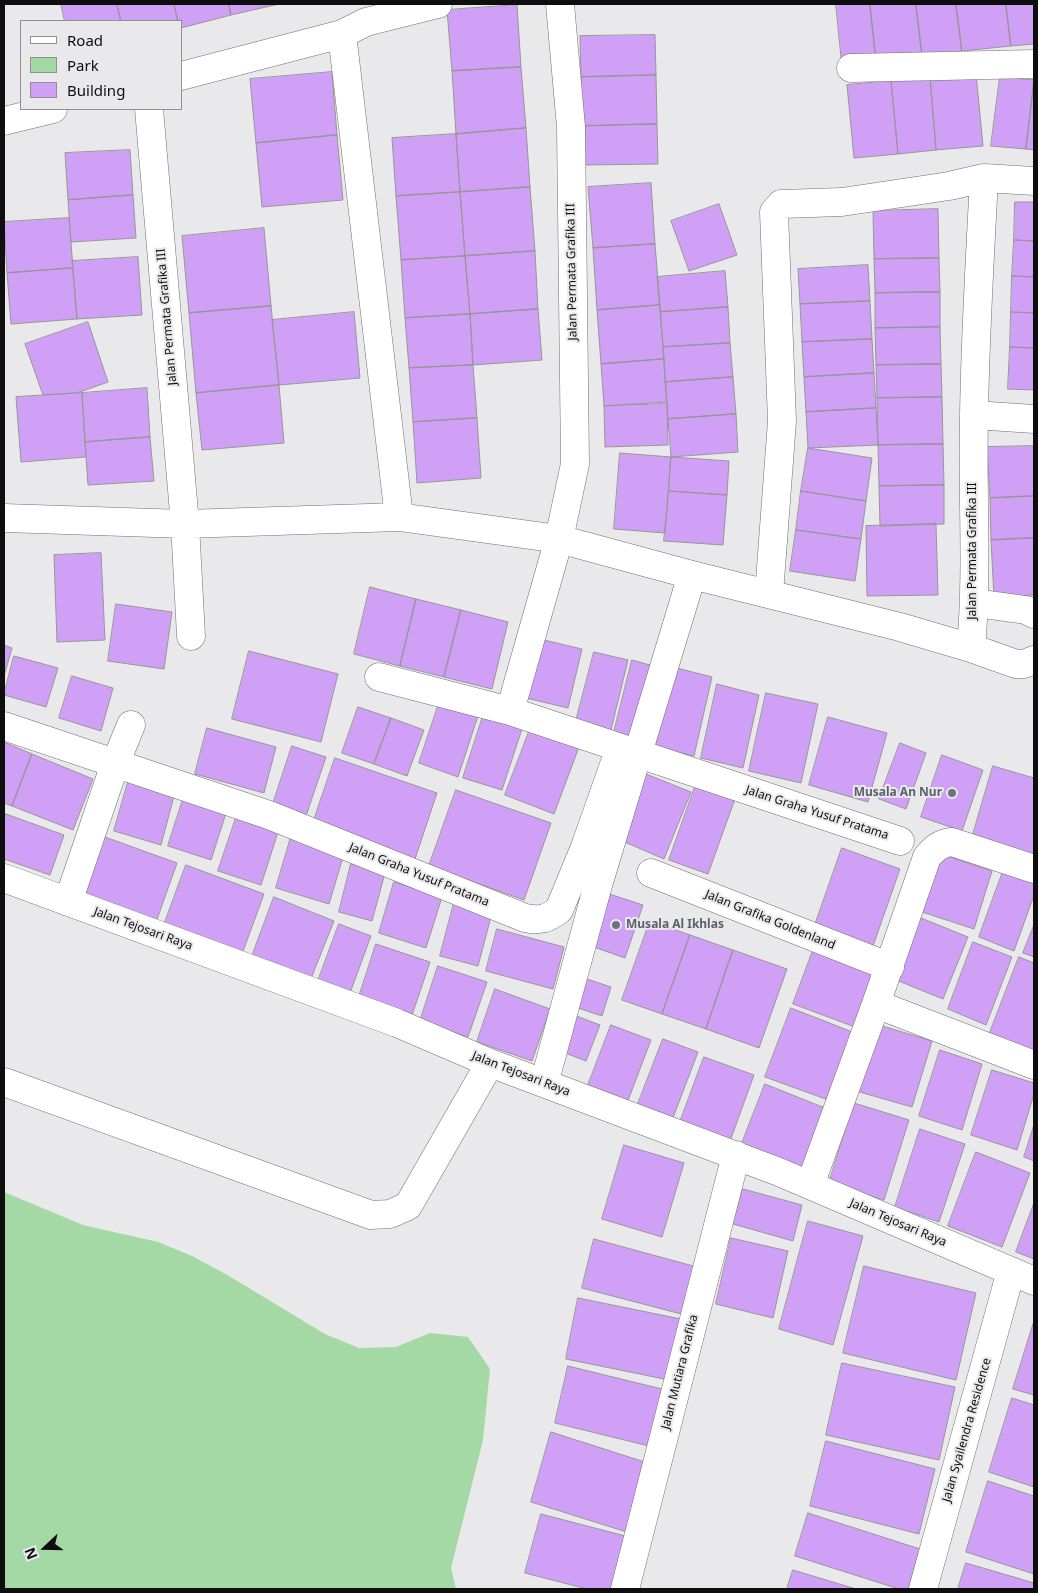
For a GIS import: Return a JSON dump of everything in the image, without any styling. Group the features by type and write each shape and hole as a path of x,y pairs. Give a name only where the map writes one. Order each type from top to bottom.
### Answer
{"street":[{"path":"182,76 342,34 366,22 438,4"},
{"name":"Jalan Permata Grafika III","path":"510,710 559,539 574,464 571,127 560,4"},
{"path":"342,34 399,517"},
{"path":"851,68 1034,64"},
{"path":"4,121 49,110"},
{"name":"Jalan Permata Grafika III","path":"149,110 185,524 191,636"},
{"path":"769,594 782,421 774,212 781,204 842,202 949,186 984,178 1034,181"},
{"name":"Jalan Permata Grafika III","path":"971,648 975,603 973,530 974,415 984,178"},
{"path":"974,415 1034,419"},
{"path":"4,518 185,524 399,517 559,539 692,575 900,627 971,648 1016,664 1024,664 1034,660"},
{"path":"548,1069 598,884 629,750 692,575"},
{"path":"975,603 1026,610 1034,614"},
{"name":"Jalan Graha Yusuf Pratama","path":"379,677 510,710 900,841"},
{"path":"68,902 115,764 131,724"},
{"name":"Jalan Graha Yusuf Pratama","path":"4,726 268,816 525,918 538,920 552,915 558,910 629,750"},
{"path":"810,1185 890,967 927,857 935,848 944,843 952,842 1034,869"},
{"name":"Jalan Grafika Goldenland","path":"651,873 890,967"},
{"name":"Jalan Tejosari Raya","path":"4,878 397,1023 490,1063 736,1155 1023,1276"},
{"path":"876,1004 1034,1064"},
{"path":"4,1082 371,1215 390,1214 408,1206 490,1063"},
{"name":"Jalan Mutiara Grafika","path":"625,1589 736,1155"},
{"name":"Jalan Syailendra Residence","path":"923,1589 1023,1276"}],"green space":[{"path":"4,1192 83,1225 158,1242 192,1256 325,1334 359,1348 396,1347 430,1333 468,1337 490,1369 483,1440 451,1568 456,1589 4,1589"}],"building":[{"path":"61,4 117,4 121,20 65,20"},
{"path":"117,4 174,4 178,20 121,20"},
{"path":"174,4 229,4 231,15 182,28 182,20 178,20"},
{"path":"229,4 279,4 231,15"},
{"path":"836,4 870,4 876,60 842,63"},
{"path":"870,4 916,4 922,55 876,60"},
{"path":"916,4 956,4 962,51 922,55"},
{"path":"956,4 1006,4 1011,46 962,51"},
{"path":"1006,4 1034,4 1034,44 1011,46"},
{"path":"517,5 521,67 452,71 447,10"},
{"path":"655,35 656,75 581,77 580,36"},
{"path":"521,67 526,128 456,134 452,71"},
{"path":"332,72 337,135 256,143 250,79"},
{"path":"976,73 983,146 936,150 930,77"},
{"path":"656,75 657,124 582,126 581,77"},
{"path":"930,77 936,150 898,154 891,81"},
{"path":"1000,77 1034,80 1026,149 991,146"},
{"path":"1034,80 1034,150 1026,149"},
{"path":"891,81 898,154 854,158 847,85"},
{"path":"657,124 658,164 583,165 582,126"},
{"path":"526,128 530,187 460,192 456,134"},
{"path":"456,134 460,192 396,196 392,138"},
{"path":"337,135 343,200 262,207 256,143"},
{"path":"130,150 133,195 68,200 65,153"},
{"path":"651,183 655,244 593,248 588,187"},
{"path":"530,187 535,251 465,256 460,192"},
{"path":"460,192 465,256 401,260 396,196"},
{"path":"133,195 136,238 71,242 68,200"},
{"path":"1015,202 1034,202 1034,241 1014,240"},
{"path":"719,204 737,255 689,271 671,221"},
{"path":"938,209 939,258 874,259 873,211"},
{"path":"69,218 73,268 7,273 4,222"},
{"path":"264,228 271,306 189,313 182,236"},
{"path":"1014,240 1034,241 1034,277 1012,276"},
{"path":"655,244 660,305 597,310 593,248"},
{"path":"535,251 538,309 470,314 465,256"},
{"path":"465,256 470,314 405,318 401,260"},
{"path":"138,257 142,315 77,319 72,261"},
{"path":"939,258 940,292 875,293 874,259"},
{"path":"868,265 870,301 800,304 798,269"},
{"path":"73,268 77,319 11,324 7,273"},
{"path":"725,271 728,307 660,312 657,277"},
{"path":"1012,276 1034,277 1034,313 1011,312"},
{"path":"940,292 940,327 875,328 875,293"},
{"path":"870,301 872,339 802,342 800,304"},
{"path":"660,305 664,359 601,364 597,310"},
{"path":"271,306 279,385 196,393 189,313"},
{"path":"728,307 730,343 663,347 660,312"},
{"path":"538,309 542,360 473,365 470,314"},
{"path":"354,312 360,378 279,385 272,320"},
{"path":"1011,312 1034,313 1034,348 1010,347"},
{"path":"470,314 473,365 409,368 405,318"},
{"path":"88,322 108,382 77,393 43,395 25,344"},
{"path":"940,327 941,364 876,365 875,328"},
{"path":"872,339 874,373 804,377 802,342"},
{"path":"730,343 733,377 665,382 663,347"},
{"path":"1010,347 1034,348 1034,390 1008,389"},
{"path":"664,359 667,402 604,406 601,364"},
{"path":"941,364 942,397 877,398 876,365"},
{"path":"473,365 477,418 413,422 409,368"},
{"path":"874,373 876,408 806,412 804,377"},
{"path":"733,377 736,414 668,419 665,382"},
{"path":"279,385 284,443 202,450 196,393"},
{"path":"147,388 150,437 85,442 82,393"},
{"path":"82,393 86,457 21,462 16,397"},
{"path":"942,397 943,444 878,445 877,398"},
{"path":"667,404 668,445 605,447 604,406"},
{"path":"876,408 878,445 808,448 806,412"},
{"path":"736,414 738,452 671,457 668,419"},
{"path":"477,418 481,478 417,483 413,422"},
{"path":"150,437 154,481 88,485 85,442"},
{"path":"943,444 944,485 879,486 878,445"},
{"path":"1034,446 1034,496 990,498 987,447"},
{"path":"808,448 872,458 866,501 801,491"},
{"path":"620,453 671,457 665,533 614,529"},
{"path":"671,457 729,461 727,495 669,491"},
{"path":"944,485 944,524 880,526 879,486"},
{"path":"669,491 727,495 723,545 664,541"},
{"path":"801,491 866,501 861,539 796,530"},
{"path":"1034,496 1034,538 991,540 990,498"},
{"path":"936,524 938,595 867,596 866,526"},
{"path":"796,530 861,539 855,581 790,571"},
{"path":"1034,538 1034,595 994,597 991,540"},
{"path":"101,553 105,640 57,642 54,555"},
{"path":"370,587 416,599 400,666 354,654"},
{"path":"416,599 461,610 444,677 400,666"},
{"path":"116,604 172,612 164,669 108,661"},
{"path":"461,610 508,622 492,689 444,677"},
{"path":"540,639 582,649 568,708 526,698"},
{"path":"4,645 12,648 4,676"},
{"path":"249,651 338,674 321,742 232,719"},
{"path":"594,652 628,660 611,730 576,721"},
{"path":"14,656 58,668 46,707 4,695"},
{"path":"632,660 657,667 640,738 614,732"},
{"path":"673,667 712,677 694,756 655,747"},
{"path":"72,676 113,688 101,731 59,718"},
{"path":"717,684 759,695 743,768 701,758"},
{"path":"766,693 818,704 801,783 749,771"},
{"path":"439,703 478,716 458,777 419,763"},
{"path":"358,707 391,718 374,764 342,753"},
{"path":"483,716 522,729 502,790 463,778"},
{"path":"828,717 887,733 868,802 809,785"},
{"path":"391,718 424,730 407,776 374,764"},
{"path":"207,728 276,747 264,793 195,774"},
{"path":"530,729 579,747 554,814 505,795"},
{"path":"4,742 32,754 12,806 4,803"},
{"path":"900,743 926,753 906,809 879,799"},
{"path":"292,746 326,757 304,822 271,810"},
{"path":"32,754 93,779 73,830 12,806"},
{"name":"Musala An Nur","path":"942,755 983,770 962,831 921,817"},
{"path":"335,758 437,793 414,862 312,826"},
{"path":"993,766 1034,778 1034,856 972,838"},
{"path":"646,774 691,792 664,859 620,840"},
{"path":"697,781 736,796 708,874 669,860"},
{"path":"128,782 174,796 161,845 114,831"},
{"path":"456,790 551,823 524,900 429,866"},
{"path":"184,796 227,810 211,860 168,846"},
{"path":"6,814 64,835 50,875 4,859 4,820"},
{"path":"236,818 278,832 261,885 218,871"},
{"path":"105,837 177,863 155,925 83,899"},
{"path":"291,837 344,854 329,904 276,888"},
{"path":"842,848 900,869 873,946 815,925"},
{"path":"941,854 992,871 974,929 922,912"},
{"path":"351,864 385,873 372,921 339,912"},
{"path":"186,865 264,894 242,954 164,925"},
{"path":"1005,866 1034,876 1034,895 1014,951 979,937"},
{"path":"394,882 442,897 426,948 379,933"},
{"name":"Musala Al Ikhlas","path":"606,893 643,905 625,958 588,945"},
{"path":"274,897 334,921 310,981 251,959"},
{"path":"454,903 492,913 478,966 440,956"},
{"path":"921,918 968,937 943,999 896,980"},
{"path":"650,921 690,935 662,1014 622,1000"},
{"path":"339,924 371,936 350,993 318,981"},
{"path":"1034,925 1034,957 1023,953"},
{"path":"497,929 564,947 553,989 486,971"},
{"path":"690,935 733,950 706,1029 662,1014"},
{"path":"973,942 1012,957 986,1025 948,1009"},
{"path":"376,944 430,962 411,1018 358,1000"},
{"path":"815,945 878,968 855,1027 793,1004"},
{"path":"733,950 787,969 759,1048 706,1029"},
{"path":"1019,957 1034,963 1034,1053 989,1035"},
{"path":"438,966 487,982 468,1037 420,1021"},
{"path":"584,978 611,987 602,1016 575,1007"},
{"path":"495,989 550,1009 532,1061 477,1042"},
{"path":"791,1008 855,1033 831,1101 765,1077"},
{"path":"574,1015 600,1025 586,1061 560,1051"},
{"path":"876,1024 932,1041 912,1107 856,1091"},
{"path":"611,1025 651,1040 627,1103 587,1088"},
{"path":"663,1039 698,1052 671,1123 636,1109"},
{"path":"940,1050 982,1064 962,1130 919,1116"},
{"path":"704,1057 754,1075 729,1144 679,1125"},
{"path":"992,1070 1034,1083 1034,1094 1017,1150 971,1135"},
{"path":"765,1084 830,1110 805,1172 741,1146"},
{"path":"854,1103 909,1120 884,1200 829,1183"},
{"path":"1034,1125 1034,1161 1024,1157"},
{"path":"920,1129 965,1144 939,1222 895,1207"},
{"path":"624,1145 684,1163 662,1237 602,1219"},
{"path":"976,1152 1030,1173 1002,1247 948,1226"},
{"path":"743,1189 802,1205 793,1241 733,1224"},
{"path":"1034,1203 1034,1259 1016,1252"},
{"path":"808,1221 863,1236 833,1345 779,1329"},
{"path":"731,1238 788,1251 773,1318 716,1304"},
{"path":"594,1239 697,1267 685,1315 582,1288"},
{"path":"864,1266 976,1293 956,1380 843,1353"},
{"path":"578,1298 681,1319 669,1380 566,1359"},
{"path":"1034,1321 1034,1395 1013,1389"},
{"path":"842,1363 955,1387 939,1460 826,1435"},
{"path":"568,1366 666,1390 653,1447 555,1423"},
{"path":"1012,1398 1034,1405 1034,1487 989,1472"},
{"path":"551,1432 651,1464 630,1533 531,1502"},
{"path":"826,1441 935,1469 919,1534 810,1506"},
{"path":"988,1481 1034,1496 1034,1574 966,1552"},
{"path":"808,1513 920,1549 908,1589 899,1589 795,1556"},
{"path":"541,1514 633,1538 620,1589 587,1589 525,1573"},
{"path":"966,1563 1034,1583 1034,1589 958,1589"},
{"path":"793,1570 856,1589 787,1589"}],"place":[{"name":"Musala An Nur","path":"952,793"},
{"name":"Musala Al Ikhlas","path":"616,925"}]}
